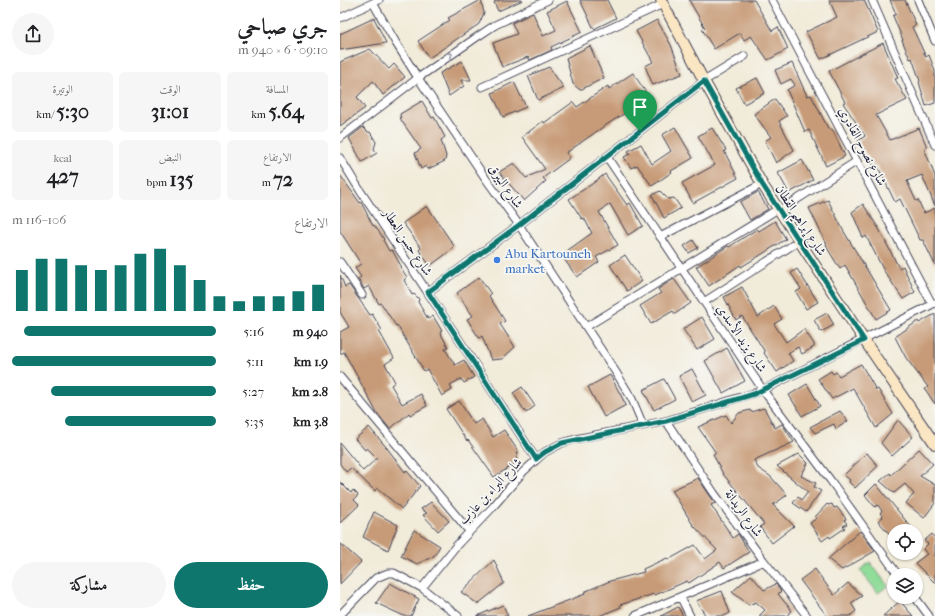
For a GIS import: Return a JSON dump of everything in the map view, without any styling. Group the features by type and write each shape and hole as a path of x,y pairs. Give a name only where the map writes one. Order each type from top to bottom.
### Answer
{"street":[{"path":"340,138 418,78 495,25 548,0"},
{"name":"شارع نصوح القادري","path":"773,0 934,304"},
{"path":"872,0 935,145"},
{"path":"918,0 935,41"},
{"path":"340,18 376,1"},
{"name":"شارع البيرق","path":"376,1 396,43 418,78 519,225 586,327 632,399 643,425"},
{"path":"482,87 662,2"},
{"name":"شارع إبراهيم القطان","path":"662,2 704,81 778,210 935,444"},
{"path":"428,292 608,157 704,81 745,56"},
{"path":"608,157 704,302"},
{"name":"شارع حسن العطار","path":"340,158 536,459"},
{"path":"586,327 857,161"},
{"path":"660,237 762,184"},
{"name":"شارع يزيد الأسدي","path":"799,241 704,302 763,390 831,481 893,568"},
{"path":"340,262 362,295"},
{"name":"شارع البراء بن عازب","path":"422,588 470,531 523,472 545,452 562,443 666,421 763,390 934,304"},
{"path":"340,377 470,531"},
{"name":"شارع الريدانة","path":"666,421 714,493 807,616"},
{"path":"635,616 764,561"},
{"path":"340,615 370,584 382,575 394,573 422,588 458,616"},
{"path":"680,598 690,616"},
{"path":"920,604 929,616"}],"green space":[{"path":"870,562 887,587 878,593 860,570"}],"building":[{"path":"481,0 484,13 479,24 429,58 418,41 450,20 448,18"},
{"path":"500,0 523,0 498,11 494,2"},
{"path":"580,0 607,0 616,18 594,29"},
{"path":"689,0 754,0 772,31 778,27 788,49 768,60 751,36 744,40 740,33 714,49 702,29 705,28"},
{"path":"829,0 864,0 878,32 821,59 806,32 837,17"},
{"path":"890,0 905,0 916,25 912,27 926,57 929,55 935,71 935,103 926,106 919,82 920,81 912,58 910,59 893,16 896,14"},
{"path":"567,1 582,32 551,47 552,50 530,60 528,57 502,67 493,43 517,34 512,23 533,13 543,36 556,30 547,11"},
{"path":"374,18 386,43 340,50 340,34"},
{"path":"657,20 671,45 682,74 653,85 645,66 653,62 636,31"},
{"path":"883,43 898,78 895,79 907,100 876,115 890,140 919,128 927,147 924,148 935,176 935,206 922,175 907,181 916,201 918,200 924,213 935,208 935,265 923,240 920,240 900,199 895,202 877,165 874,166 858,141 865,136 843,103 845,102 829,71"},
{"path":"590,46 604,78 580,90 573,84 566,58"},
{"path":"370,49 389,69 394,64 405,77 383,95 373,81 357,97 365,108 340,126 340,62"},
{"path":"462,61 471,80 461,80 464,86 449,96 440,73"},
{"path":"792,63 807,96 811,95 829,130 832,129 845,156 826,166 809,130 805,132 787,90 795,85 791,79 781,84 775,70"},
{"path":"549,67 564,88 538,100 528,76"},
{"path":"633,73 651,100 631,112 630,110 566,153 570,158 543,178 546,181 524,201 499,172 514,163 526,178 545,169 522,137 543,121 544,123 573,102 577,107 608,86 609,89"},
{"path":"757,78 765,93 744,104 736,88"},
{"path":"514,82 526,107 503,117 492,93"},
{"path":"775,99 787,116 779,121 794,150 776,163 765,141 771,137 754,114"},
{"path":"422,101 432,118 434,117 445,137 441,140 446,156 445,161 428,169 426,166 421,169 415,153 421,149 401,120 400,114"},
{"path":"363,127 370,132 376,142 374,149 377,153 362,162 349,138"},
{"path":"675,127 693,158 671,171 672,172 652,186 637,165 631,168 624,157 630,154 628,151 641,144 652,164 671,151 662,135"},
{"path":"712,128 726,150 724,151 738,178 693,203 682,183 715,165 698,136"},
{"path":"802,160 813,180 789,193 778,173"},
{"path":"605,174 627,205 630,203 643,226 628,235 610,204 599,212 618,245 596,257 599,262 577,277 561,255 592,233 584,218 582,219 569,199"},
{"path":"340,175 360,203 361,202 373,226 374,225 384,239 383,240 389,251 392,250 401,266 400,267 407,277 404,280 412,295 414,294 419,299 418,302 428,319 433,316 442,331 440,332 448,347 445,349 455,365 464,360 474,377 464,383 461,379 450,385 452,390 442,396 427,369 424,371 397,325 396,326 381,303 379,304 369,286 364,289 358,279 361,277 355,268 361,264 340,231"},
{"path":"660,191 668,199 674,198 681,208 664,218 652,195"},
{"path":"758,192 768,209 750,220 740,202"},
{"path":"828,200 843,230 891,310 876,319 845,265 840,269 826,246 827,245 809,208"},
{"path":"863,204 879,229 899,268 903,266 915,292 903,299 884,271 866,236 863,238 852,212"},
{"path":"427,206 454,246 454,248 430,266 419,250 421,248 403,223"},
{"path":"775,221 786,239 741,267 740,265 709,286 696,267 757,229 759,231"},
{"path":"693,240 698,248 689,253 684,246"},
{"path":"625,255 642,281 627,291 610,265"},
{"path":"797,269 818,302 806,309 796,292 801,289 791,273"},
{"path":"340,275 345,287 349,285 370,315 372,314 382,330 379,331 394,358 385,364 395,382 391,385 402,404 421,394 427,406 410,415 409,413 390,429 377,413 344,352 340,354 340,332 349,327 340,312"},
{"path":"479,277 491,294 489,296 505,321 500,324 515,347 502,359 491,360 482,336 479,338 467,319 473,316 457,293"},
{"path":"674,279 691,303 675,314 673,311 651,324 640,306 661,293 658,289"},
{"path":"742,287 758,317 774,306 782,319 774,324 786,342 804,329 814,344 814,347 802,354 798,347 788,353 793,361 777,372 742,316 736,320 724,297"},
{"path":"827,313 834,325 821,332 814,320"},
{"path":"935,314 935,404 925,389 928,387 906,358 895,337 918,321 919,323"},
{"path":"702,317 715,339 697,350 683,329"},
{"path":"727,348 745,381 723,393 705,361"},
{"path":"861,364 876,390 878,389 893,414 876,428 853,388 832,399 818,379 831,371 833,374 836,372 839,376"},
{"path":"692,369 706,395 692,402 679,376"},
{"path":"610,375 626,405 604,417 588,387"},
{"path":"664,379 675,399 654,410 643,390"},
{"path":"807,384 820,406 802,416 789,395"},
{"path":"522,387 535,406 526,413 513,393"},
{"path":"459,401 474,424 482,419 493,437 504,430 518,451 516,463 494,477 468,440 467,441 446,409"},
{"path":"764,408 775,428 782,424 794,442 754,460 758,468 770,476 787,495 773,505 794,526 772,543 760,527 764,524 723,474 713,454 716,453 698,427 726,415 731,423 739,413 750,410 751,412"},
{"path":"840,411 848,421 836,429 834,424 815,433 810,427"},
{"path":"898,420 913,437 892,456 881,443"},
{"path":"369,427 405,472 406,470 420,486 402,509 377,488 375,491 351,468 346,472 340,464 340,443 363,471 377,458 367,448 365,450 355,439"},
{"path":"919,449 933,464 920,476 935,485 935,503 924,518 906,503 914,494 905,484 894,493 880,481 890,473 891,475"},
{"path":"867,453 878,466 855,488 849,482 850,480 844,475"},
{"path":"799,454 808,463 801,476 816,483 814,487 821,491 806,512 793,503 798,497 802,500 808,492 777,466"},
{"path":"698,478 715,503 711,505 733,538 738,534 749,552 724,568 720,562 689,583 687,581 655,595 654,594 620,605 621,607 599,616 528,616 585,594 584,592 610,581 644,572 643,569 667,558 668,560 695,545 705,559 717,550 693,525 672,490"},
{"path":"340,482 351,493 353,490 358,495 354,500 359,505 340,523"},
{"path":"876,484 909,524 887,524 887,531 878,521 883,517 880,513 882,511 878,505 875,507 865,495"},
{"path":"431,502 449,521 438,531 423,515 427,513 421,509"},
{"path":"827,504 832,504 834,508 837,507 846,519 844,520 847,524 843,526 845,528 830,538 829,536 822,541 810,523 817,518 815,517"},
{"path":"374,512 398,525 388,550 363,537"},
{"path":"414,530 440,546 434,556 417,564 401,556"},
{"path":"860,531 875,551 842,570 828,559"},
{"path":"932,534 935,538 935,583 923,571 923,568 920,568 915,563 919,560 923,560 923,557 927,554 923,549 928,544 924,541"},
{"path":"340,543 361,562 340,584"},
{"path":"494,560 504,583 478,604 461,592"},
{"path":"815,569 834,595 848,583 862,596 851,603 856,611 850,616 827,616 800,580"},
{"path":"751,575 764,590 776,584 781,591 778,594 792,611 786,616 759,616 765,610 756,602 749,605 732,592"},
{"path":"390,583 419,599 411,616 404,616 376,603"},
{"path":"722,591 730,613 724,616 706,616 696,601"},
{"path":"897,604 903,604 913,616 883,616"},
{"path":"503,605 508,616 477,616"},
{"path":"678,607 683,616 661,616"}],"place":[{"name":"Abu Kartouneh market","path":"497,260"}],"route":[{"path":"704,81 762,184 864,340 754,394 666,421 562,443 553,447 536,459 428,292 519,225 640,131 704,81"}]}
